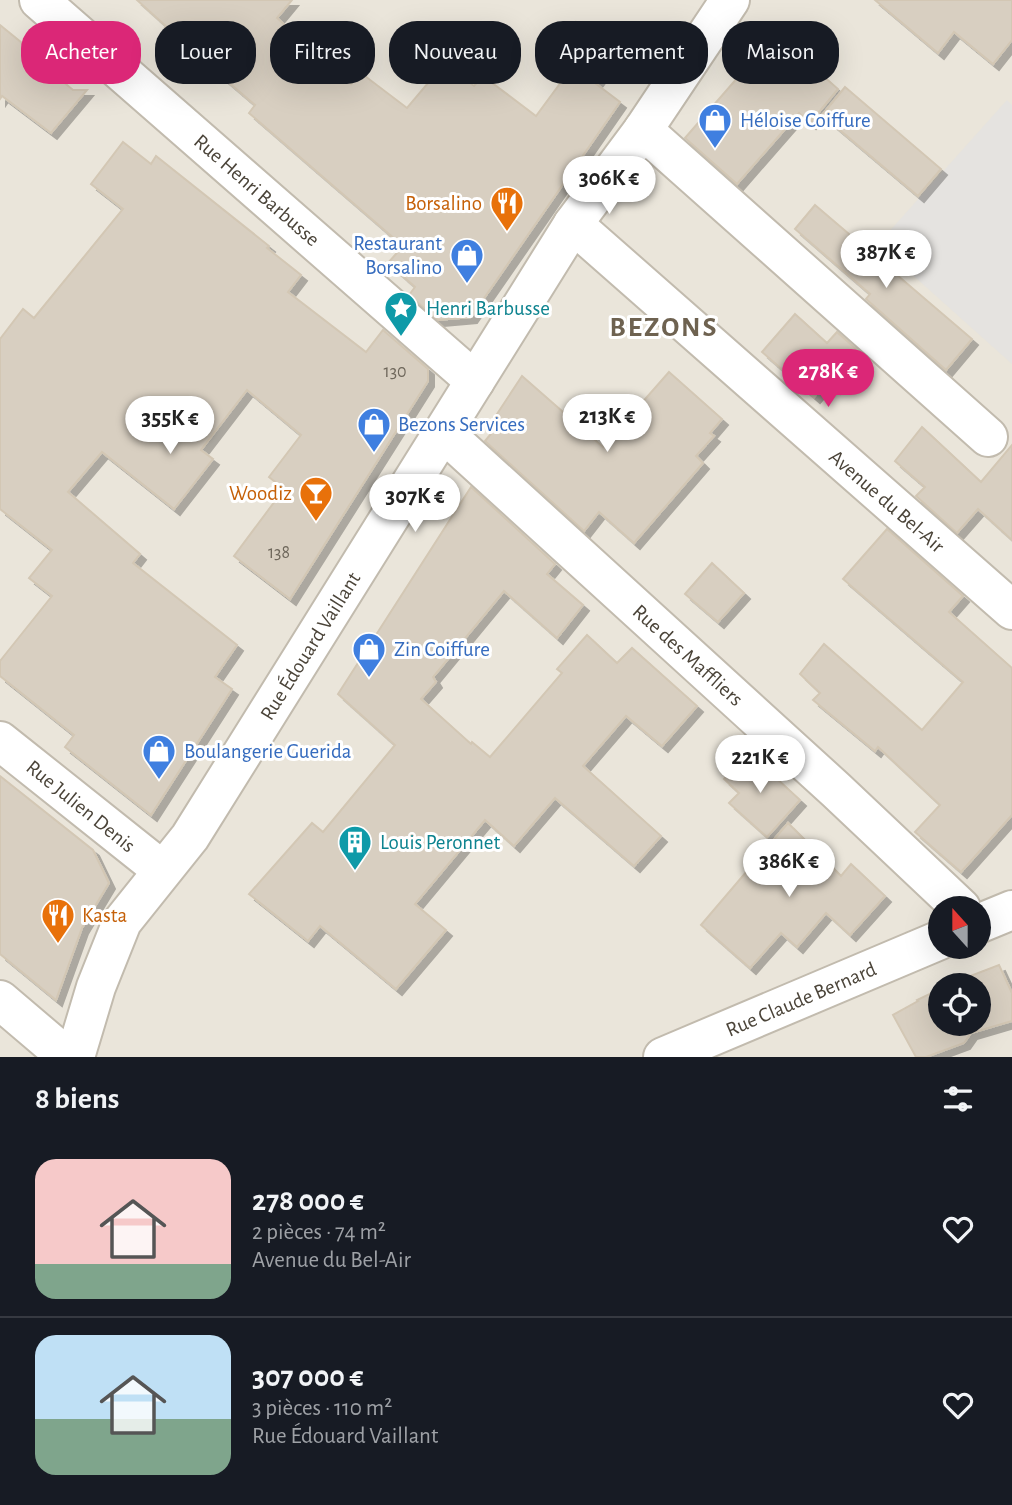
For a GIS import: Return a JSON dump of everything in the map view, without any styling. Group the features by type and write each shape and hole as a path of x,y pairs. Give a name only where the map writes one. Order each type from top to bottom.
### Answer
{"street":[{"name":"Rue Henri Barbusse","path":"39,0 475,381"},
{"name":"Rue Édouard Vaillant","path":"75,1057 96,987 122,922 190,837 573,224 643,130 730,0"},
{"path":"643,130 988,438"},
{"name":"Avenue du Bel-Air","path":"573,224 1012,610"},
{"name":"Rue des Maffliers","path":"444,433 836,790 948,896"},
{"name":"Rue Julien Denis","path":"0,741 162,870"},
{"path":"991,919 1012,910"},
{"name":"Rue Claude Bernard","path":"663,1057 928,945"},
{"path":"0,1000 67,1057"}],"shaded area":[{"path":"0,0 1012,0 1012,1057 0,1057"},
{"path":"1007,100 1012,105 1012,364 878,244"}],"building":[{"path":"137,0 292,0 277,18 280,21 270,21 270,84 375,84 407,108 427,84 494,84 536,116 560,84 596,84 620,102 471,317 438,320 409,295 415,287 388,263 403,246 249,113 255,105 230,84 256,84 256,21 160,21"},
{"path":"875,0 1012,0 1012,40 993,64 954,32 938,53"},
{"path":"0,25 21,42 21,84 66,84 73,90 87,90 51,133 2,96 0,99"},
{"path":"732,84 832,84 838,89 810,123 799,113 737,184 685,138"},
{"path":"845,87 941,169 918,196 822,115"},
{"path":"123,142 151,164 156,156 269,246 267,248 301,275 288,292 366,352 383,330 428,369 428,381 290,599 234,556 284,489 269,477 301,435 247,390 201,450 213,459 174,509 102,452 68,492 140,554 133,563 237,645 215,677 232,689 151,815 65,747 74,735 0,676 0,661 52,596 29,578 52,550 0,509 0,339 23,309 34,318 123,209 91,184"},
{"path":"815,205 972,339 946,370 866,299 870,294 795,229"},
{"path":"795,314 827,343 837,332 864,356 834,388 826,383 814,397 762,352"},
{"path":"669,372 722,419 710,433 714,436 696,456 703,463 634,543 599,512 584,531 485,441 496,428 491,423 522,376 603,447"},
{"path":"922,427 981,482 1012,445 1012,540 978,509 957,533 916,496 925,487 895,461"},
{"path":"471,487 555,564 547,574 583,605 557,638 504,591 433,677 436,682 421,699 471,744 472,742 490,757 562,673 557,669 587,635 617,663 632,648 697,706 662,746 626,716 583,766 661,836 634,866 555,798 514,846 485,820 415,904 446,930 396,989 320,926 308,941 249,894 312,823 323,832 395,745 338,694"},
{"path":"887,529 963,596 949,612 1012,668 1012,815 961,872 915,832 940,805 878,747 875,751 813,700 820,693 800,674 824,644 922,730 963,682 843,579"},
{"path":"712,563 744,593 718,622 685,594"},
{"path":"749,753 800,800 767,837 729,803 739,793 724,779"},
{"path":"0,776 93,850 109,883 82,928 56,1000 0,954"},
{"path":"788,823 841,876 851,864 885,896 850,935 826,913 797,947 781,933 750,968 701,925"},
{"path":"999,965 1012,993 1012,1021 991,1027 991,973 978,973"},
{"path":"928,995 928,1036 969,1036 964,1043 926,1057 916,1057 893,1015"}],"place":[{"name":"Héloise Coiffure","path":"715,150"},
{"name":"Borsalino","path":"507,233"},
{"name":"Restaurant Borsalino","path":"467,285"},
{"name":"Henri Barbusse","path":"401,338"},
{"name":"Bezons Services","path":"374,454"},
{"name":"Woodiz","path":"316,523"},
{"name":"Zin Coiffure","path":"369,679"},
{"name":"Boulangerie Guerida","path":"159,781"},
{"name":"Louis Peronnet","path":"355,872"},
{"name":"Kasta","path":"58,945"}],"district":[{"name":"BEZONS","path":"664,326"}]}
